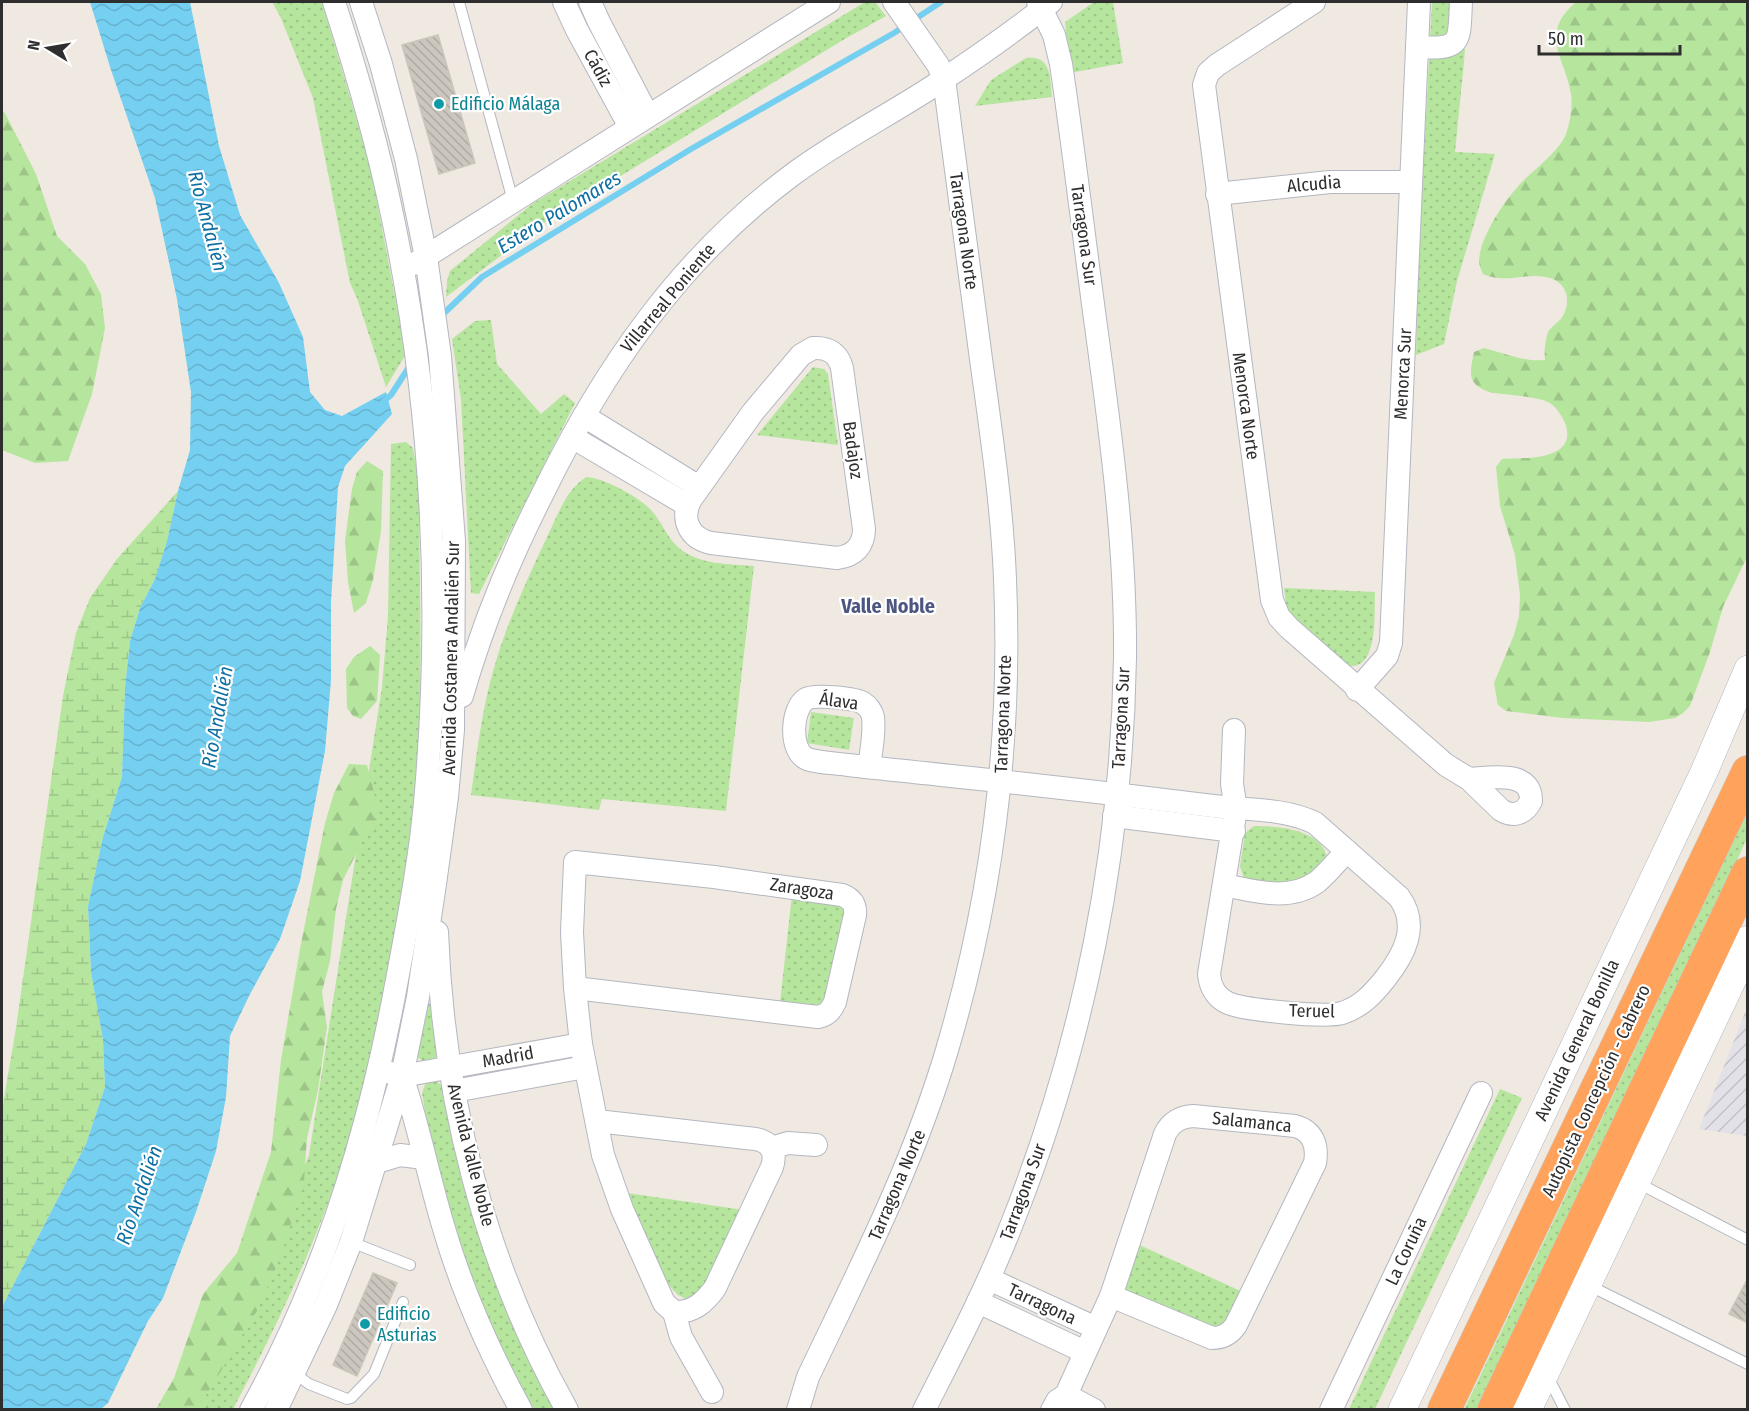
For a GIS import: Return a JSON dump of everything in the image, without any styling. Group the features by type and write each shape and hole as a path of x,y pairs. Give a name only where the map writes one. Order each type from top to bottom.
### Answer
{"highway":[{"name":"Autopista Concepción - Cabrero","path":"1444,1410 1748,772"},
{"path":"1494,1410 1748,873"}],"main road":[{"path":"1525,1410 1747,943"}],"street":[{"name":"Avenida Costanera Andalién Sur","path":"276,1410 297,1316 333,1224 365,1124 378,1070 414,880 426,793 431,713 433,633 431,529 414,337 403,270 376,144 334,2"},
{"name":"Avenida Costanera Andalién Sur","path":"251,1410 284,1368 327,1305 351,1242 377,1162 402,1076 418,997 447,797 453,730 454,541 440,356 426,257 394,111 361,2"},
{"name":"Cádiz","path":"590,2 639,121"},
{"path":"403,270 829,2"},
{"name":"Tarragona Norte","path":"798,1410 808,1377 900,1182 937,1083 973,949 1001,782 1006,674 1002,530 994,451 944,80 938,65 894,2"},
{"name":"Menorca Norte","path":"1314,2 1217,65 1206,78 1204,92 1272,600 1283,623 1357,690 1446,765 1469,779"},
{"name":"Menorca Sur","path":"1357,690 1386,656 1391,643 1419,2"},
{"path":"1417,47 1442,48 1459,39 1461,2"},
{"name":"Cádiz","path":"570,4 577,30 639,121"},
{"name":"Villarreal Poniente","path":"453,730 473,656 494,598 531,517 584,416 616,361 645,321 677,282 730,226 794,174 944,80 1044,4"},
{"name":"Tarragona Sur","path":"924,1410 989,1279 1013,1221 1035,1161 1077,1023 1100,917 1114,816 1124,707 1124,603 1108,415 1062,73 1054,35 1044,4"},
{"name":"Alcudia","path":"1217,194 1330,182 1411,182"},
{"name":"Badajoz","path":"820,348 827,349 837,356 842,368 864,529 862,543 852,554 837,558 704,541 696,537 687,525 693,496 753,412 801,355 806,351 820,348"},
{"path":"584,416 693,496"},
{"path":"572,437 693,496"},
{"name":"Avenida General Bonilla","path":"1402,1410 1704,772 1748,669"},
{"name":"Teruel","path":"1114,816 1235,820 1285,814 1304,818 1325,831 1399,897 1408,912 1410,930 1402,955 1367,999 1341,1013 1313,1015 1228,1004 1215,993 1209,974 1235,820 1232,784 1234,730"},
{"path":"869,767 1001,782"},
{"name":"Teruel","path":"1001,782 1116,794 1235,820"},
{"path":"1224,885 1274,894 1295,892 1319,880 1347,851"},
{"name":"Zaragoza","path":"575,987 824,1016 832,1009 835,1002 855,915 854,903 842,895 795,888 575,862 572,932 575,987 581,1044"},
{"name":"Avenida Valle Noble","path":"435,884 437,944 450,1067 474,1183 495,1250 530,1339 567,1410"},
{"path":"581,1044 603,1155 622,1209 664,1303 674,1312 681,1337 712,1392"},
{"name":"Madrid","path":"378,1070 402,1076 581,1044"},
{"name":"Madrid","path":"454,1091 585,1067"},
{"path":"402,1076 458,1272 489,1347 521,1410"},
{"name":"La Coruña","path":"1331,1410 1481,1093"},
{"name":"Salamanca","path":"1094,1410 1059,1402 1111,1296 1165,1134 1172,1123 1185,1116 1193,1116 1295,1126 1309,1132 1316,1145 1315,1163 1236,1325 1229,1334 1218,1338 1207,1336 1111,1296"},
{"path":"597,1121 755,1139 767,1143 774,1154 772,1167 710,1296 696,1308 686,1312 674,1312"},
{"path":"771,1148 788,1143 816,1145"},
{"path":"377,1162 400,1155 424,1158"},
{"name":"Tarragona","path":"989,1279 1096,1328"},
{"name":"Tarragona","path":"978,1302 1085,1353"}],"lane":[{"path":"459,2 513,201"},
{"path":"1634,1181 1748,1240"},
{"path":"351,1242 410,1265"},
{"path":"1585,1284 1748,1364"},
{"path":"284,1368 309,1384 347,1399 351,1398 374,1374 403,1302"},
{"path":"1544,1370 1564,1410"}],"shaded area":[{"path":"1747,1008 1747,1136 1699,1129"}],"green space":[{"path":"272,2 322,2 370,165 406,354 386,387 350,283 313,98 280,16"},
{"path":"865,2 875,2 886,16 547,221 446,297 450,271 532,204"},
{"path":"1094,2 1113,2 1123,63 1070,73 1065,22"},
{"path":"1432,2 1468,2 1455,152 1495,154 1457,281 1444,344 1416,355 1418,271"},
{"path":"1576,2 1747,2 1747,557 1723,607 1710,652 1690,706 1675,718 1649,722 1563,718 1506,711 1498,705 1494,683 1514,635 1519,616 1520,595 1515,555 1500,506 1496,467 1502,459 1535,457 1557,451 1564,445 1567,435 1562,417 1551,403 1536,398 1489,392 1476,385 1471,376 1474,352 1484,348 1521,358 1545,360 1548,332 1564,314 1567,296 1562,286 1553,279 1535,276 1491,277 1483,274 1479,261 1484,239 1503,205 1519,185 1554,151 1566,134 1572,98 1556,36 1558,25"},
{"path":"1026,58 1041,60 1045,64 1050,76 1052,97 975,106 991,80"},
{"path":"2,111 36,174 57,236 85,264 101,294 105,328 92,394 68,461 35,463 2,450"},
{"path":"491,320 497,364 541,414 564,394 575,403 479,594 471,593 461,399 452,339 475,321"},
{"path":"813,367 824,369 828,374 838,445 757,435"},
{"path":"406,442 413,448 419,482 420,672 416,786 405,874 372,1047 359,1103 334,1186 312,1243 274,1327 233,1409 195,1410 281,1228 309,1155 382,687 388,617 391,444"},
{"path":"367,461 383,471 381,531 373,580 366,603 354,613 348,582 345,541 352,489 357,472"},
{"path":"587,477 611,484 643,503 653,512 674,544 687,554 715,563 754,566 726,811 602,799 599,810 471,795 486,699 505,634 563,503 574,488"},
{"path":"178,491 167,541 155,579 140,608 130,641 125,688 122,777 103,837 88,906 91,972 103,1040 105,1087 86,1144 2,1307 2,1110 16,1028 63,696 76,633 90,598 117,559"},
{"path":"1284,588 1375,592 1373,638 1366,659 1359,665 1349,666 1287,611"},
{"path":"370,646 380,655 377,701 361,719 353,716 347,708 346,669 354,657"},
{"path":"811,712 854,718 849,750 807,743"},
{"path":"349,764 367,765 379,812 343,880 336,909 330,961 322,992 327,1027 318,1090 307,1138 304,1181 281,1256 258,1309 198,1409 156,1409 174,1378 203,1294 237,1253 271,1152 281,1060 325,823 334,793"},
{"path":"1747,813 1747,838 1682,984 1479,1409 1464,1410"},
{"path":"1254,826 1286,828 1308,835 1323,848 1327,858 1309,879 1288,886 1244,879 1240,866 1245,833"},
{"path":"792,895 848,907 830,994 821,1006 780,1003"},
{"path":"428,1004 431,1004 438,1057 423,1061 417,1057"},
{"path":"435,1080 442,1086 457,1160 479,1234 556,1409 534,1409 490,1321 465,1259 444,1196 422,1093 426,1082"},
{"path":"1500,1089 1522,1098 1375,1409 1349,1409"},
{"path":"627,1193 744,1210 710,1284 695,1296 686,1299 678,1295 661,1277"},
{"path":"1135,1243 1245,1293 1220,1332 1126,1293 1122,1280"}],"water":[{"name":"Río Andalién","path":"90,2 190,2 219,146 240,215 279,283 303,337 310,392 325,410 342,416 386,392 392,414 345,466 338,487 331,602 331,680 325,751 300,881 280,939 230,1036 226,1097 216,1151 196,1212 163,1298 148,1321 108,1403 101,1409 2,1409 2,1307 86,1144 105,1087 103,1040 91,972 88,906 103,837 122,777 125,688 130,641 140,608 155,579 167,541 190,450 191,392 177,299 155,198"}],"building":[{"name":"Edificio Málaga","path":"438,35 475,163 439,174 402,45"},
{"name":"Edificio Asturias","path":"373,1273 397,1283 357,1376 333,1365"},
{"path":"1748,1278 1748,1323 1729,1314"}],"waterway":[{"name":"Estero Palomares","path":"440,317 482,277 691,149 894,33 941,2"},
{"name":"Estero Palomares","path":"384,401 391,395 411,364"}],"place":[{"name":"Edificio Málaga","path":"439,104"},
{"name":"Edificio Asturias","path":"365,1324"}],"district":[{"name":"Valle Noble","path":"888,606"}]}
